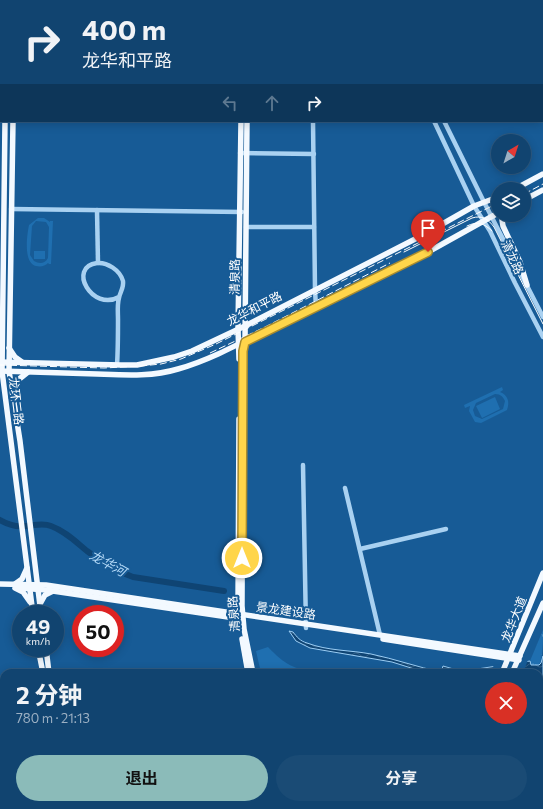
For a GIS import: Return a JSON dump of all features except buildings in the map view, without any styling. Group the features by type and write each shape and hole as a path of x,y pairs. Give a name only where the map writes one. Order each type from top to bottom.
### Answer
{"main road":[{"name":"龙环二路","path":"5,122 1,371 21,512 32,605"},
{"name":"龙环二路","path":"13,122 9,371 20,441 40,604"},
{"name":"清泉路","path":"241,122 244,153"},
{"name":"清泉路","path":"247,122 244,153 238,329 238,606 252,669"},
{"path":"528,182 543,174"},
{"path":"531,196 543,190"},
{"name":"龙华和平路","path":"1,362 137,365 174,357 245,326 423,235 474,206 491,200"},
{"name":"清泉路","path":"243,211 246,227 245,342 243,351 241,616 248,669"},
{"path":"1,371 134,375 160,373 190,365 245,342 299,314 428,252 491,218"},
{"path":"502,222 520,262 526,285"},
{"path":"9,346 12,353 22,363"},
{"path":"12,394 18,380 28,372"},
{"path":"0,384 4,391"},
{"path":"28,566 22,579 15,586 26,595 31,605"},
{"name":"龙华大道","path":"504,669 543,573"},
{"name":"景龙建设路","path":"0,584 15,586"},
{"name":"景龙建设路","path":"0,587 38,587 510,656"},
{"name":"景龙建设路","path":"38,587 53,591 228,617 241,616"},
{"path":"40,604 45,595 53,591"},
{"name":"龙华大道","path":"514,669 543,603"},
{"name":"景龙建设路","path":"306,626 380,635 510,656 519,660"},
{"path":"40,657 42,669"},
{"path":"47,657 49,669"}],"street":[{"path":"313,122 314,290 316,307"},
{"name":"清龙路","path":"434,122 474,206 484,222 543,338"},
{"name":"清龙路","path":"444,122 491,215"},
{"path":"244,153 314,154"},
{"path":"12,209 243,211"},
{"path":"97,210 98,263"},
{"name":"清龙路","path":"494,222 543,317"},
{"path":"246,227 314,227"},
{"path":"118,365 119,298 123,286 123,280 111,266 98,263 87,268 84,273 83,280 90,292 106,301 119,298"},
{"path":"302,465 306,626"},
{"path":"345,488 380,635"},
{"path":"360,549 446,529"}],"green space":[{"path":"38,218 44,218 50,222 53,221 51,264 48,263 43,266 36,266 29,260 27,235 29,225","holes":["36,221 46,222 49,227 48,258 44,262 38,263 34,261 30,255 32,226"]},
{"path":"34,251 45,251 45,259 34,259"},
{"path":"502,387 503,390 500,392 507,397 508,402 507,410 481,423 475,422 469,411 470,406 465,408 464,405","holes":["495,394 502,396 505,401 503,409 482,419 475,416 473,410 476,403"]},
{"path":"495,397 500,409 482,418 476,406"},
{"path":"543,630 539,665 531,665 530,661"},
{"path":"268,647 285,662 299,669 260,669 256,651"}],"water":[{"path":"289,631 293,632 302,641 315,646 371,654 428,669 414,669 392,662 310,648 296,641"},
{"path":"543,656 543,669 477,669 530,661 531,665 539,665"},
{"path":"443,666 454,669 442,669"}],"pier":[{"path":"528,660 525,669 492,669 494,665"}],"waterway":[{"name":"龙华河","path":"0,520 14,526 44,524 56,528 104,562 133,577 224,591"}],"tram line":[{"path":"404,252 472,218 484,218 494,227 543,324"},
{"path":"467,226 477,223 486,226 492,231"}],"railway":[{"path":"531,190 543,184"},
{"path":"0,365 104,368 161,364 181,359 216,344 491,206"},
{"path":"210,353 265,327 390,263"}],"route":[{"path":"242,558 243,351 245,342 299,314 428,252"}]}
